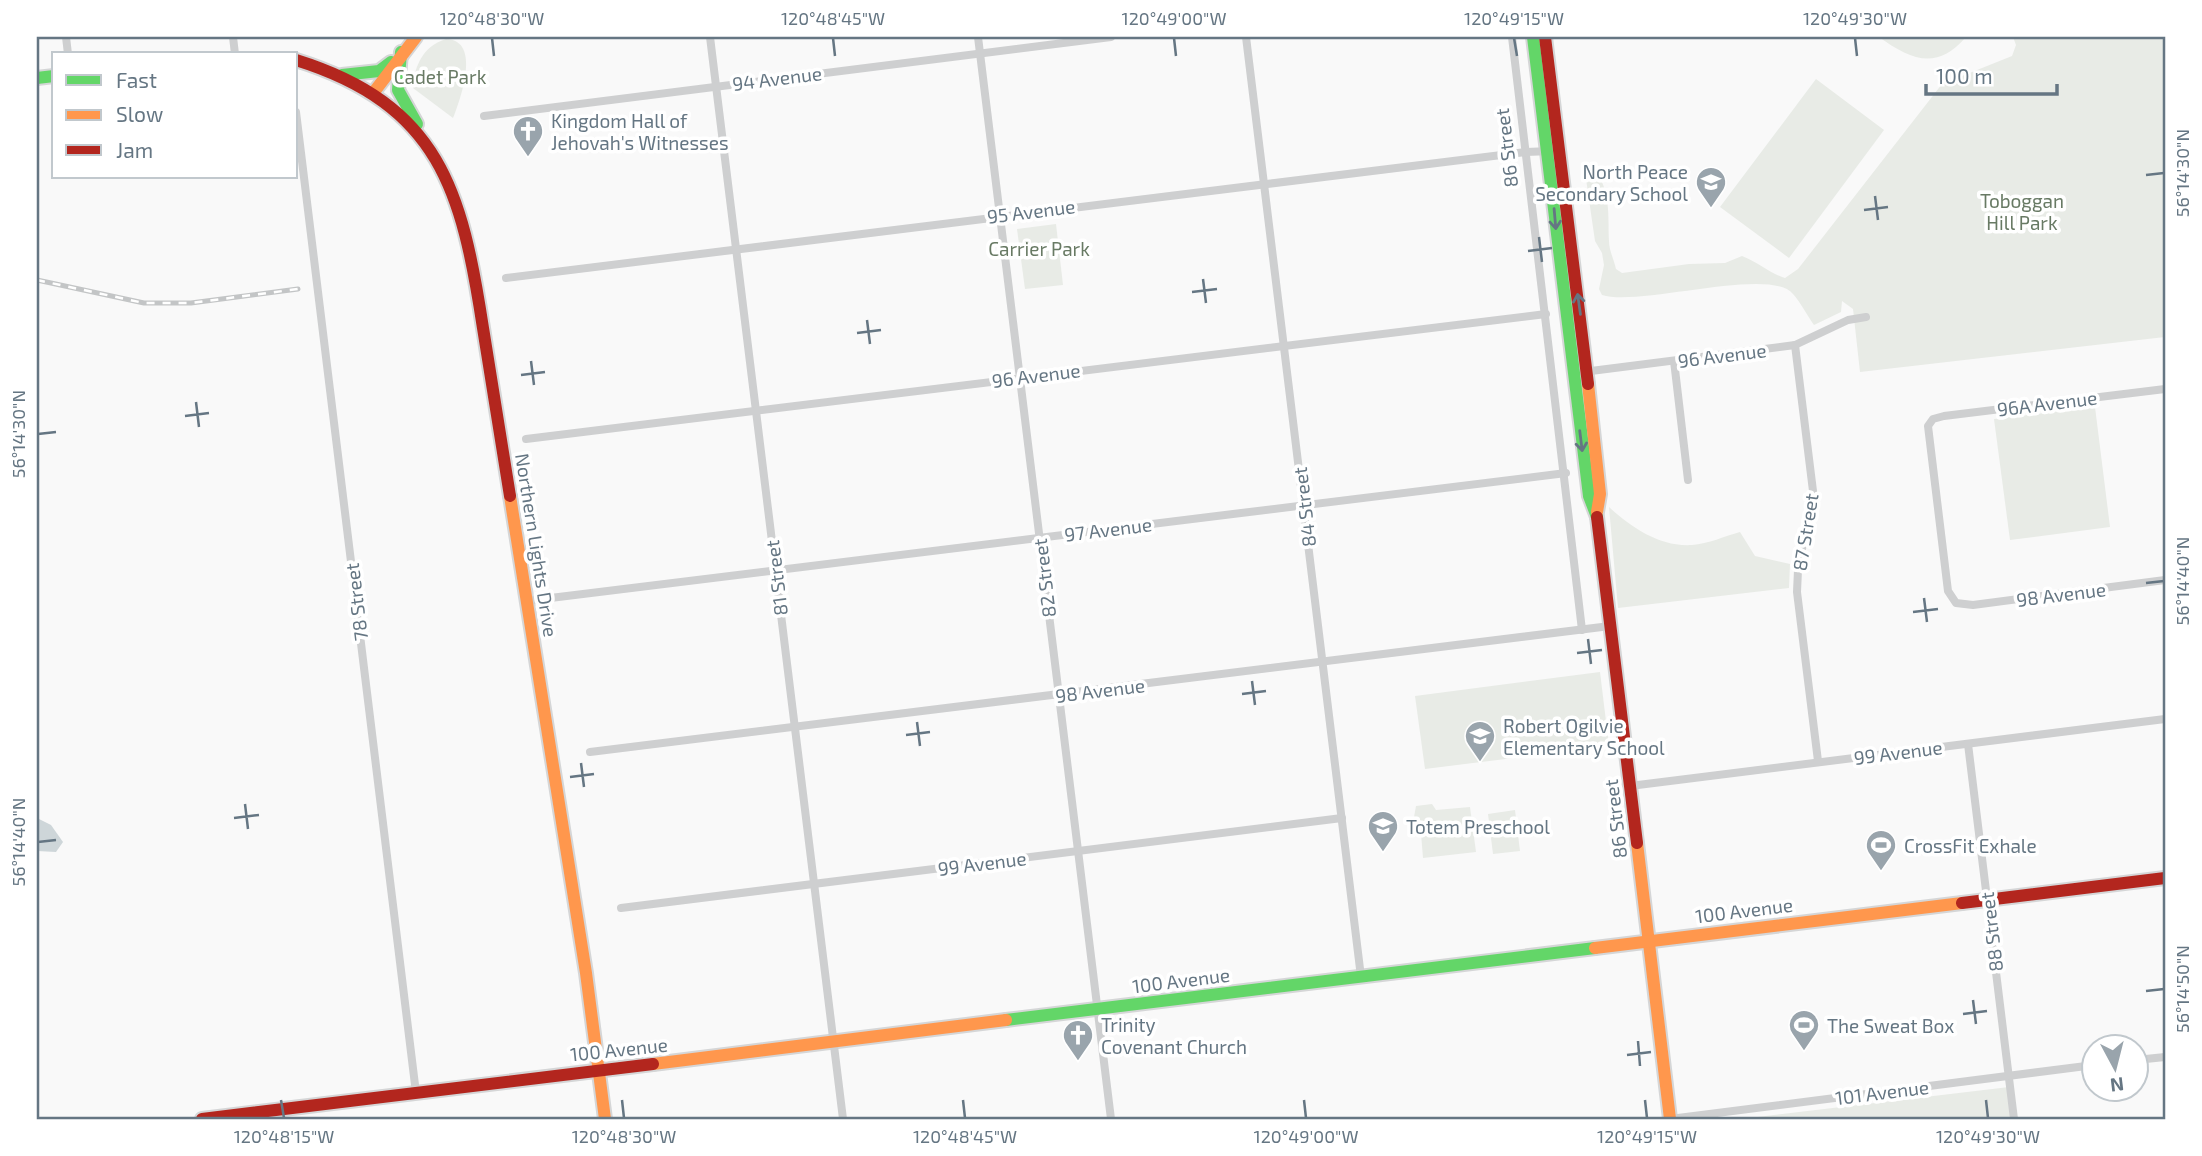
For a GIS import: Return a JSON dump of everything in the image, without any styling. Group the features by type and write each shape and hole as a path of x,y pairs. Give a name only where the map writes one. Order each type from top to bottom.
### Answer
{"main road":[{"path":"342,75 379,71 416,37"},
{"name":"86 Street","path":"1533,37 1589,372 1600,494 1597,513 1670,1119"},
{"name":"86 Street","path":"1545,37 1572,373 1589,496 1597,513"},
{"path":"374,92 401,52"},
{"path":"401,52 398,90 430,147"},
{"name":"Northern Lights Drive","path":"298,61 342,75 374,92 399,112 430,147 451,182 468,233 605,1119"},
{"name":"100 Avenue","path":"202,1119 2165,878"}],"street":[{"name":"81 Street","path":"710,37 843,1119"},
{"name":"82 Street","path":"978,37 1111,1119"},
{"name":"94 Avenue","path":"484,116 1111,37"},
{"name":"84 Street","path":"1246,37 1361,977"},
{"name":"86 Street","path":"1512,37 1566,473 1582,630"},
{"name":"78 Street","path":"298,128 416,1093"},
{"name":"95 Avenue","path":"506,278 1264,183 1525,152 1553,152"},
{"name":"96 Avenue","path":"526,439 1546,314"},
{"name":"96 Avenue","path":"1572,373 1796,345 1847,320 1866,317"},
{"name":"87 Street","path":"1796,345 1813,491 1798,570 1797,592 1818,761"},
{"path":"1674,361 1688,480"},
{"name":"96A Avenue","path":"1956,603 1948,591 1930,422 1944,416 2165,389"},
{"name":"97 Avenue","path":"526,601 1566,473"},
{"name":"98 Avenue","path":"1956,603 1973,605 2165,580"},
{"name":"98 Avenue","path":"590,751 1610,626"},
{"name":"99 Avenue","path":"1630,786 2165,719"},
{"name":"88 Street","path":"1968,744 2014,1119"},
{"name":"99 Avenue","path":"621,908 1342,818"},
{"name":"101 Avenue","path":"1670,1119 2080,1067"}],"green space":[{"path":"1879,37 1966,37 1945,55 1924,58 1902,51"},
{"name":"Toboggan Hill Park","path":"2013,37 2165,37 2165,337 1860,372 1853,309 1842,301 1841,312 1814,325 1793,294 1780,286 1732,285 1645,296 1602,295 1599,289 1604,265 1602,253 1595,241 1585,172 1595,171 1604,187 1608,204 1610,248 1616,269 1622,273 1689,264 1725,263 1742,256 1785,278 1798,269 1942,84 2012,56 2016,45"},
{"name":"Cadet Park","path":"446,39 457,42 463,49 466,60 466,72 453,118 413,88 415,72 421,58 431,47"},
{"path":"1816,79 1884,130 1789,258 1720,207"},
{"name":"Carrier Park","path":"1056,224 1063,285 1025,289 1017,229"},
{"path":"2095,407 2110,527 2010,540 1994,419"},
{"path":"1609,507 1647,535 1669,543 1698,544 1740,532 1755,556 1790,564 1789,588 1618,608"},
{"path":"1600,672 1609,746 1425,769 1415,696"},
{"path":"1432,804 1436,810 1470,807 1476,852 1423,858 1420,821 1414,817 1416,806"},
{"path":"1515,810 1520,851 1493,854 1488,814"},
{"path":"2009,1087 2013,1119 1741,1119"}],"shaded area":[{"path":"37,818 51,825 63,842 56,852 37,851"}],"railway":[{"path":"37,280 144,303 191,303 298,289"}],"traffic: fast":[{"path":"1533,37 1589,496 1597,517"},
{"path":"401,52 398,90 417,124"},
{"path":"342,75 379,71 391,62"},
{"path":"37,78 52,76"},
{"path":"1006,1020 1595,948"}],"traffic: slow":[{"path":"374,92 416,37"},
{"path":"1588,384 1600,494 1597,512"},
{"path":"510,496 586,973 605,1119"},
{"path":"1637,843 1670,1119"},
{"path":"1595,948 1962,903"},
{"path":"653,1064 1006,1020"}],"traffic: jam":[{"path":"1545,37 1588,384"},
{"path":"298,61 345,79 383,102 413,128 436,160 453,195 475,279 510,496"},
{"path":"1597,517 1637,843"},
{"path":"1962,903 2165,878"},
{"path":"202,1119 653,1064"}],"place":[{"name":"Kingdom Hall of Jehovah's Witnesses","path":"528,158"},
{"name":"North Peace Secondary School","path":"1711,209"},
{"name":"Robert Ogilvie Elementary School","path":"1480,763"},
{"name":"Totem Preschool","path":"1383,853"},
{"name":"CrossFit Exhale","path":"1881,872"},
{"name":"The Sweat Box","path":"1804,1052"},
{"name":"Trinity Covenant Church","path":"1078,1062"}]}
